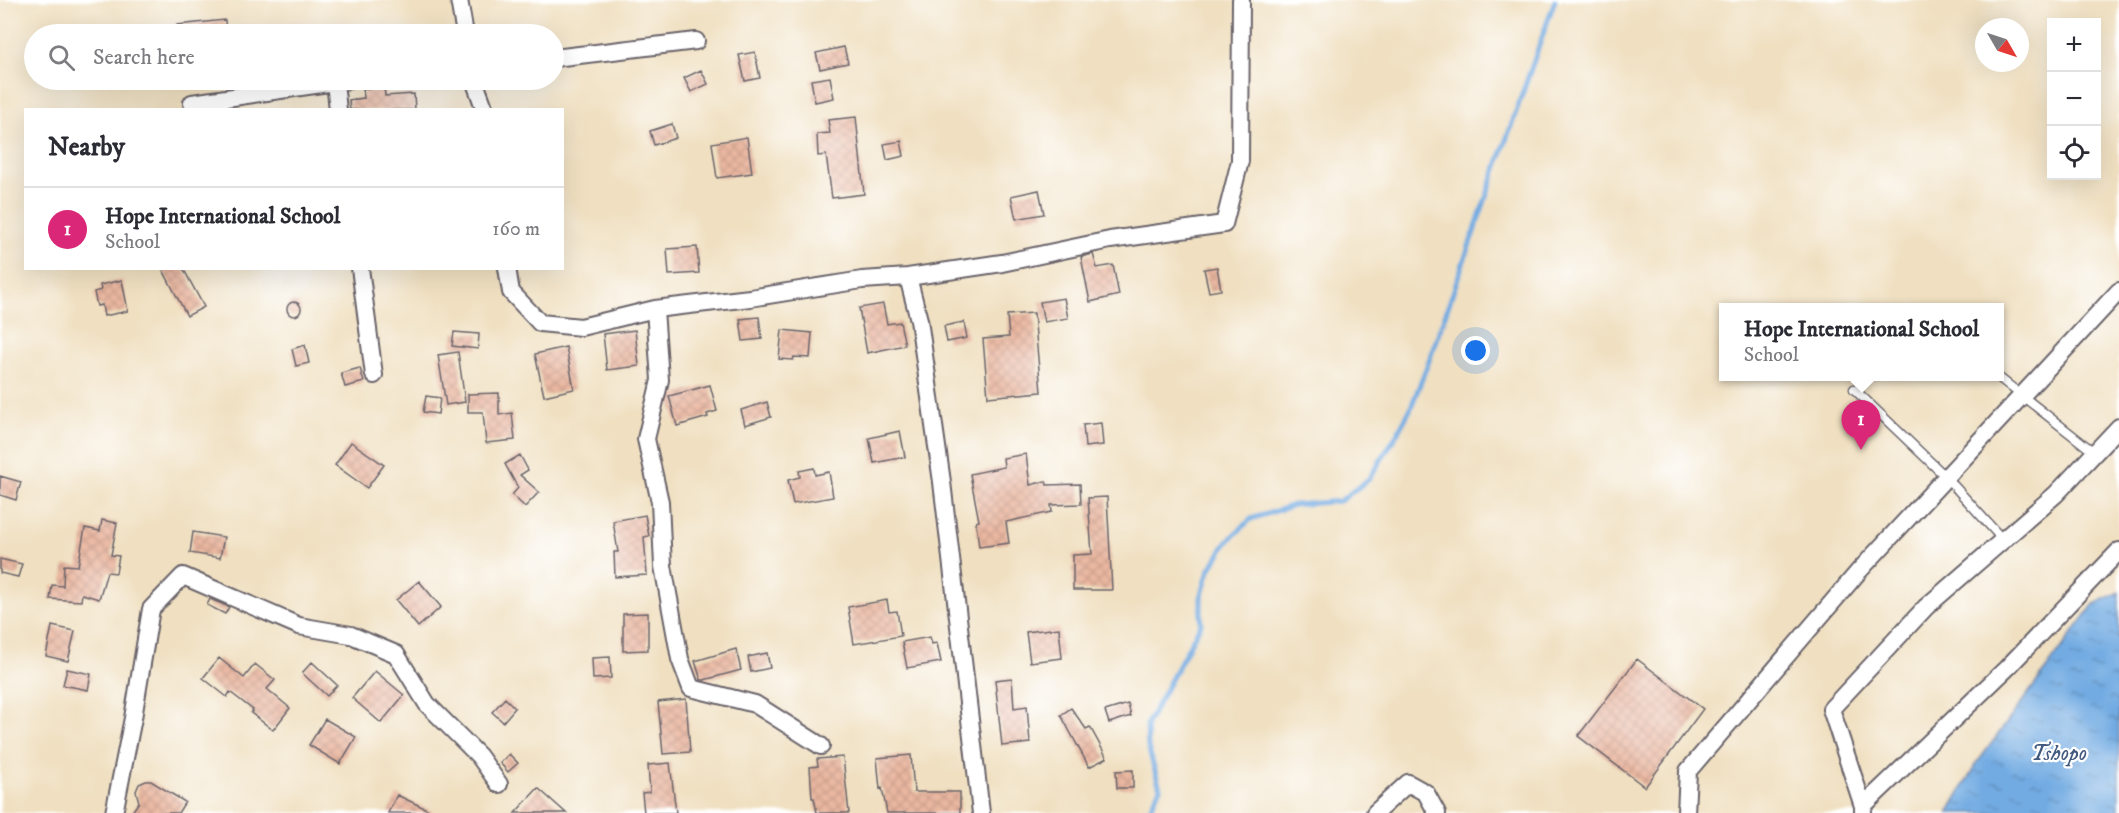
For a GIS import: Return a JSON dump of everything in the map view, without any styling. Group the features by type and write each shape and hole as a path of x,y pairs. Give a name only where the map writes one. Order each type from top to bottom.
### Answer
{"street":[{"path":"459,0 463,24"},
{"path":"507,270 511,292 540,323 581,327 655,309 750,298 862,280 908,277 1002,262 1110,240 1224,224 1240,160 1240,0"},
{"path":"564,57 696,41"},
{"path":"192,103 281,90"},
{"path":"338,108 341,90"},
{"path":"478,90 484,108"},
{"path":"360,270 374,375"},
{"path":"908,277 920,320 941,470 981,813"},
{"path":"1686,813 1688,771 1859,571 2119,291"},
{"path":"655,309 660,380 646,439 660,502 663,566 680,659 692,688 755,704 821,746"},
{"path":"2119,427 2056,494 1926,607 1831,710 1863,809 2006,669 2119,551"},
{"path":"114,812 133,718 151,609 183,576 299,626 351,635 396,654 427,704 479,756 499,784"},
{"path":"1375,813 1408,783 1426,793 1437,813"}],"lane":[{"path":"2003,381 2095,453"},
{"path":"1854,389 1946,477 2003,540"}],"water":[{"name":"Tshopo","path":"2119,592 2119,813 1948,813 1977,763 2094,604"}],"building":[{"path":"225,20 225,24 187,24"},
{"path":"844,47 848,63 820,69 816,53"},
{"path":"755,52 760,78 745,81 739,55"},
{"path":"701,70 708,84 691,92 684,78"},
{"path":"830,77 834,98 815,102 811,80"},
{"path":"363,90 384,90 385,96 414,94 415,108 350,108 349,100 364,98"},
{"path":"856,117 864,194 832,198 826,155 818,156 817,134 830,133 828,120"},
{"path":"672,124 676,138 654,145 650,131"},
{"path":"747,137 752,173 717,178 712,143"},
{"path":"901,141 904,156 887,160 884,144"},
{"path":"1039,190 1044,214 1016,219 1011,196"},
{"path":"697,247 699,273 669,275 667,249"},
{"path":"1093,254 1097,268 1113,265 1119,295 1090,302 1081,257"},
{"path":"1217,267 1221,290 1209,292 1204,269"},
{"path":"163,270 184,270 204,307 187,316"},
{"path":"122,280 128,311 104,316 102,305 97,306 94,292 101,290 100,285"},
{"path":"1064,298 1068,318 1044,322 1040,302"},
{"path":"291,302 297,302 301,309 297,316 291,316 287,312 287,306"},
{"path":"883,304 887,324 900,322 905,345 867,353 859,308"},
{"path":"1034,313 1041,392 988,397 983,339 1009,337 1007,315"},
{"path":"759,317 762,339 743,341 740,319"},
{"path":"964,322 967,338 947,342 944,326"},
{"path":"635,330 639,366 607,370 603,334"},
{"path":"782,330 812,333 810,358 779,359"},
{"path":"454,332 479,334 478,349 452,346"},
{"path":"305,345 309,363 296,366 292,349"},
{"path":"566,347 574,389 544,396 535,354"},
{"path":"458,352 465,402 446,405 438,355"},
{"path":"360,368 364,382 345,387 341,373"},
{"path":"710,385 717,411 707,414 708,417 677,426 669,396"},
{"path":"499,393 499,415 512,413 515,440 486,443 483,412 468,412 468,394"},
{"path":"426,396 440,398 438,414 423,412"},
{"path":"767,402 771,417 745,425 741,410"},
{"path":"1101,423 1103,445 1085,447 1083,425"},
{"path":"900,431 905,457 874,463 869,438"},
{"path":"351,442 384,465 367,488 335,465"},
{"path":"1026,454 1030,485 1046,481 1047,485 1080,484 1081,504 1051,505 1052,512 1006,522 1009,543 979,547 976,522 979,521 970,474 1004,467 1003,458"},
{"path":"520,455 528,470 520,475 539,492 525,507 512,495 518,488 505,464"},
{"path":"814,468 815,475 829,472 833,497 793,504 788,480 800,477 799,471"},
{"path":"0,476 21,482 16,500 0,495"},
{"path":"1107,497 1112,590 1073,590 1073,555 1092,554 1088,498"},
{"path":"645,515 649,536 644,537 647,575 615,577 614,552 618,552 613,521"},
{"path":"102,520 117,523 111,555 119,556 116,573 107,572 99,599 82,594 81,601 50,599 52,585 63,586 64,565 78,566 85,528 100,531"},
{"path":"193,532 224,537 220,558 190,553"},
{"path":"0,559 22,564 18,577 0,573"},
{"path":"419,581 441,607 418,627 396,600"},
{"path":"210,599 229,607 225,614 207,605"},
{"path":"887,600 889,612 897,611 901,636 854,644 848,607"},
{"path":"648,613 648,650 623,651 623,614"},
{"path":"52,626 75,631 68,661 46,656"},
{"path":"1059,628 1062,658 1030,662 1026,632"},
{"path":"930,637 932,644 937,643 941,662 907,668 902,642"},
{"path":"736,649 741,670 701,680 695,661"},
{"path":"767,653 770,668 751,672 748,657"},
{"path":"610,657 611,678 593,679 592,658"},
{"path":"219,658 244,678 255,664 275,680 267,689 290,708 273,730 251,713 253,710 230,692 227,697 203,678"},
{"path":"1637,659 1703,709 1645,787 1578,736"},
{"path":"312,662 337,685 327,696 302,673"},
{"path":"67,669 91,674 88,690 63,685"},
{"path":"375,671 404,695 381,723 352,698"},
{"path":"1012,678 1014,708 1027,706 1030,743 1002,746 995,680"},
{"path":"505,698 515,708 503,722 492,712"},
{"path":"686,699 690,752 663,754 658,702"},
{"path":"1128,704 1131,716 1109,723 1105,711"},
{"path":"1071,708 1086,729 1090,727 1107,758 1089,767 1061,715"},
{"path":"325,719 356,737 340,764 309,745"},
{"path":"509,754 518,763 508,772 500,763"},
{"path":"911,755 914,792 960,792 960,813 887,813 882,788 880,789 877,758"},
{"path":"843,757 849,813 817,813 814,798 812,798 810,767 818,766 817,759"},
{"path":"670,763 676,813 644,813 642,793 650,792 648,765"},
{"path":"1133,770 1133,788 1117,788 1116,771"},
{"path":"151,781 185,802 178,813 131,813 139,802 136,791 139,784"},
{"path":"538,788 566,813 515,813"},
{"path":"397,795 435,813 388,813"}],"waterway":[{"path":"1145,813 1150,809 1160,788 1148,747 1147,724 1201,624 1201,598 1209,570 1228,541 1251,519 1294,505 1340,501 1369,479 1410,410 1555,0"}],"place":[{"name":"Hope International School","path":"1861,450"}]}
